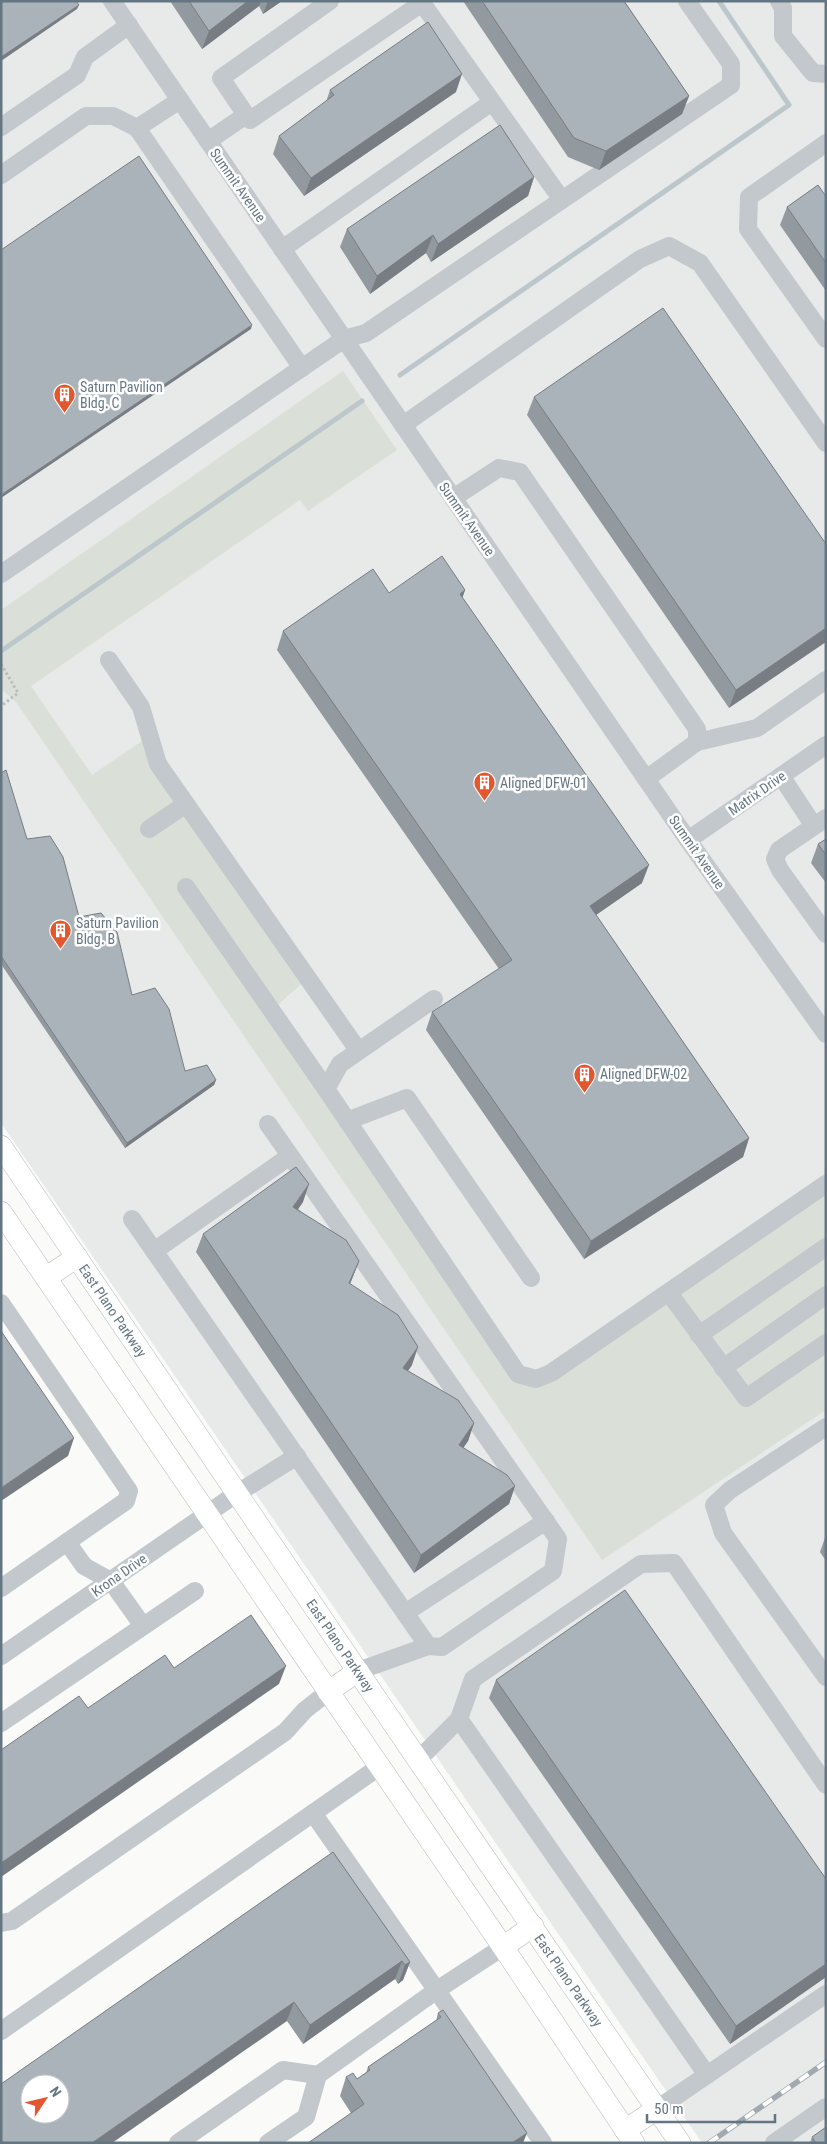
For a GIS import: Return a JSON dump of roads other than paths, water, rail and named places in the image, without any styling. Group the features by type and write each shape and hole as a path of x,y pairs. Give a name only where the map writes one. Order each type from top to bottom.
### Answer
{"main road":[{"name":"East Plano Parkway","path":"1,1146 236,1494 680,2143"},
{"path":"1,1212 503,1947 628,2138 657,2109"},
{"path":"47,1278 77,1257"},
{"path":"328,1692 358,1671"},
{"path":"503,1947 533,1926"}],"street":[{"path":"330,1 221,78 250,120 422,2 562,200"},
{"path":"1,574 344,339 366,333 732,85 731,64 687,1"},
{"path":"778,1 783,8 783,36 813,73 826,74"},
{"name":"Summit Avenue","path":"115,2 128,25 688,840 826,1034"},
{"path":"1,127 77,75 85,57 128,25"},
{"path":"137,128 180,100"},
{"path":"282,249 492,102"},
{"path":"208,141 246,115"},
{"path":"1,175 86,116 113,116 137,128 302,368"},
{"path":"826,143 750,197 748,229 826,339"},
{"path":"403,426 640,258 669,246 700,263 826,443"},
{"path":"453,498 498,468 520,472 697,729 697,742"},
{"path":"109,660 141,707 158,764 358,1050"},
{"path":"646,779 697,742 757,728 826,680"},
{"name":"Matrix Drive","path":"688,840 826,746"},
{"path":"781,776 820,822 780,850 776,859 780,870 826,934"},
{"path":"150,829 186,804"},
{"path":"186,887 326,1089 518,1374 536,1379 551,1373 826,1184"},
{"path":"326,1089 340,1064 434,999"},
{"path":"347,1121 407,1098 531,1278"},
{"path":"268,1124 558,1539 553,1571 442,1647 428,1646 358,1671"},
{"path":"154,1250 290,1156"},
{"path":"132,1219 428,1646"},
{"path":"699,1334 826,1247"},
{"path":"668,1293 746,1398 826,1343"},
{"path":"723,1368 826,1295"},
{"path":"1,1303 129,1490 126,1501 1,1588"},
{"path":"826,1428 730,1490 714,1506 723,1533 826,1677"},
{"name":"Krona Drive","path":"1,1656 236,1494 297,1456"},
{"path":"405,1613 546,1521"},
{"path":"67,1542 84,1566 111,1581 143,1626"},
{"path":"418,1760 459,1719 474,1679 641,1564 674,1563 826,1785"},
{"path":"1,1723 194,1591"},
{"path":"1,1923 12,1921 286,1732 305,1710 328,1692"},
{"path":"459,1719 706,2075"},
{"path":"1,2031 379,1767"},
{"path":"313,1813 543,2143"},
{"path":"268,2143 306,2117 318,2075 436,1990 503,1947"},
{"path":"657,2109 826,1994"},
{"path":"178,2143 283,2070 318,2075"},
{"path":"774,2143 826,2108"}],"waterway":[{"path":"400,375 789,105 719,1"},
{"path":"1,651 362,401"}],"railway":[{"path":"709,2143 826,2062"}],"place":[{"name":"Saturn Pavilion Bldg. C","path":"64,414"},
{"name":"Aligned DFW-01","path":"484,802"},
{"name":"Saturn Pavilion Bldg. B","path":"60,950"},
{"name":"Aligned DFW-02","path":"584,1093"}]}
